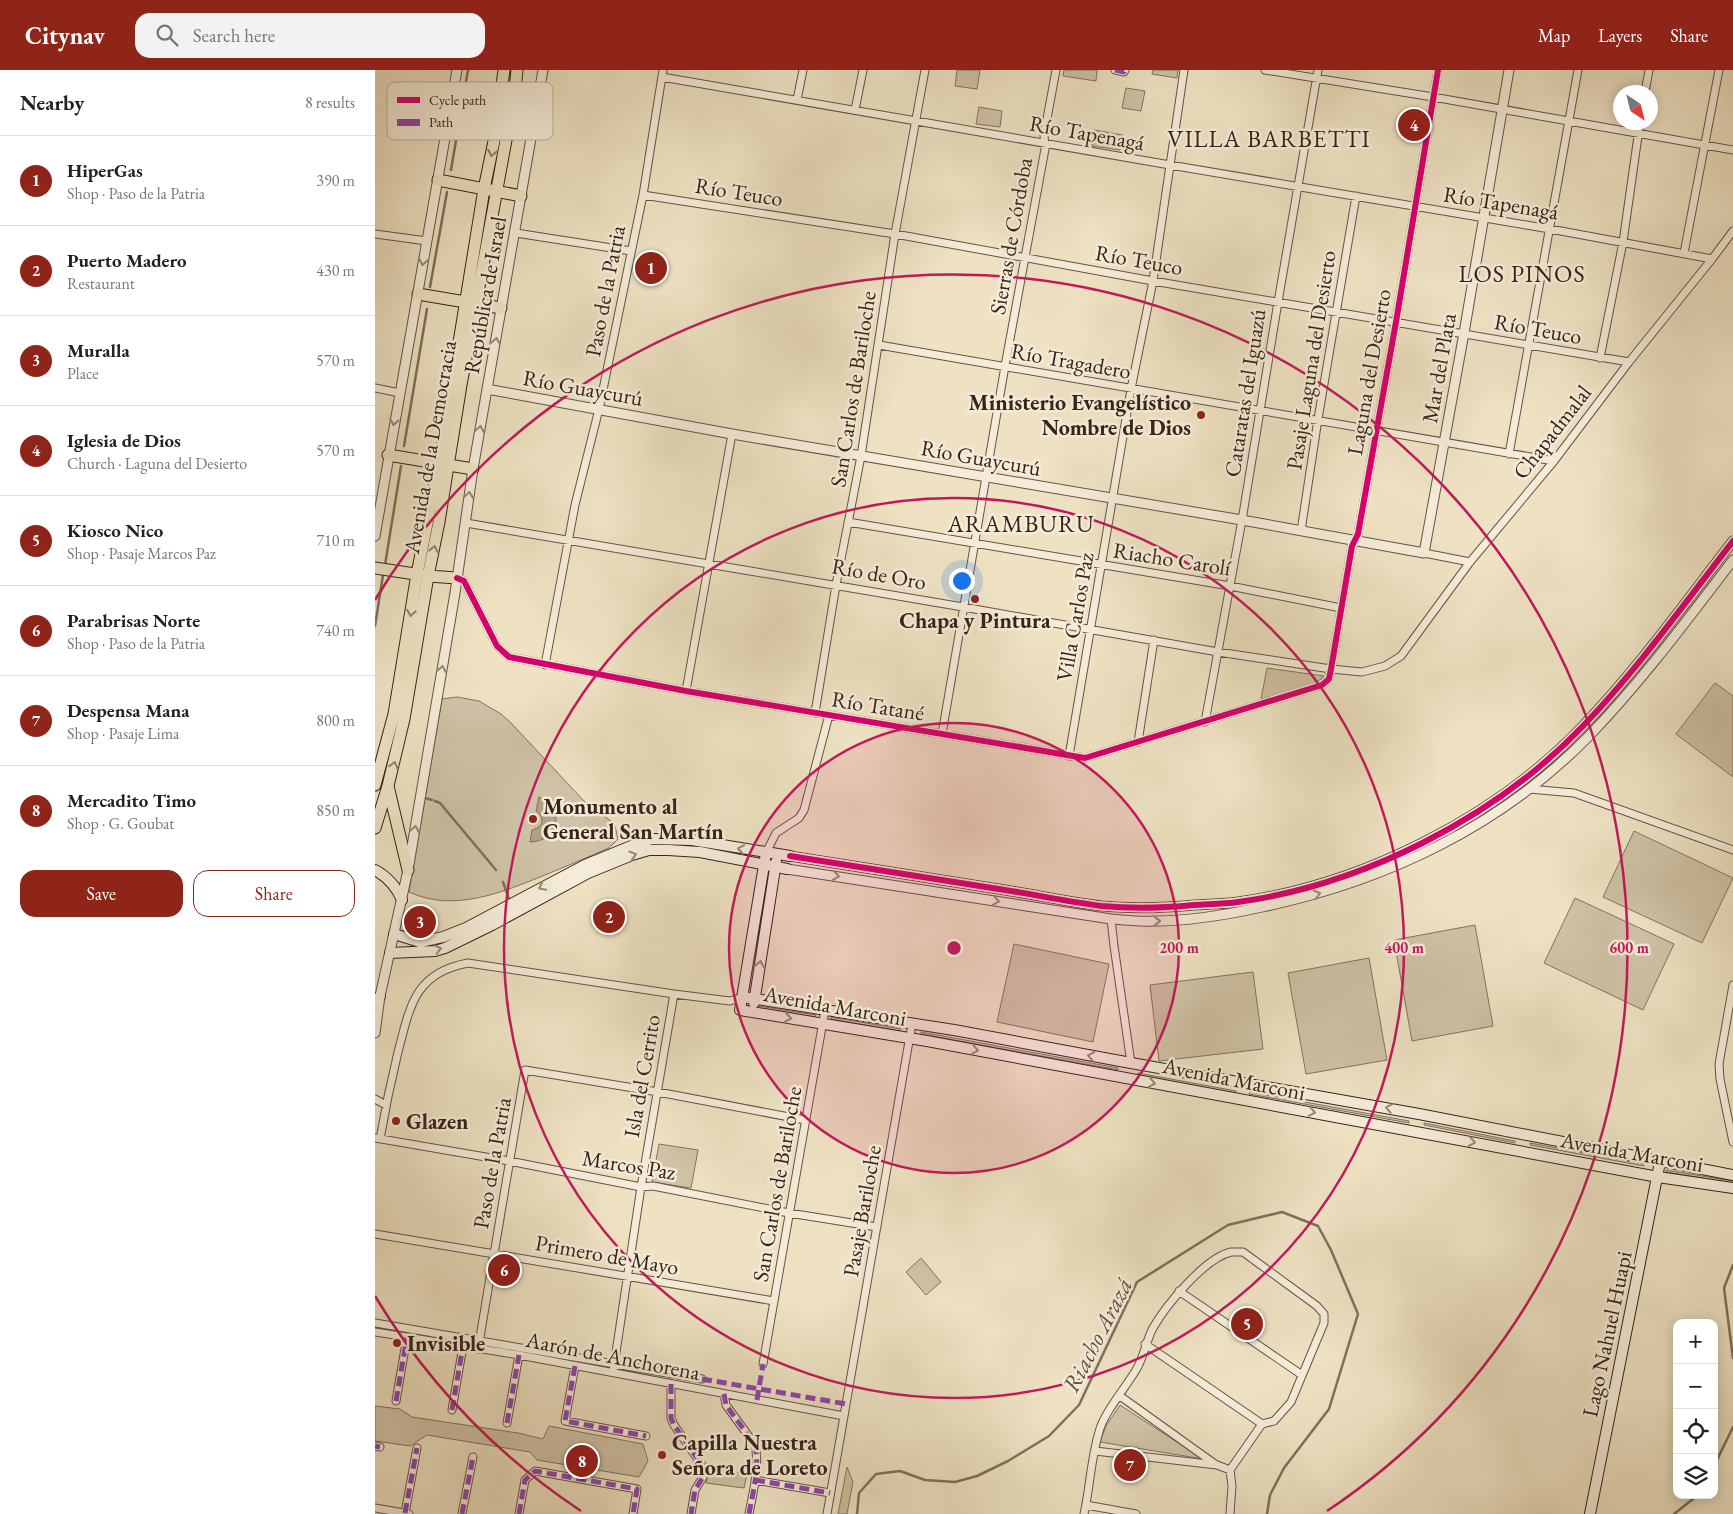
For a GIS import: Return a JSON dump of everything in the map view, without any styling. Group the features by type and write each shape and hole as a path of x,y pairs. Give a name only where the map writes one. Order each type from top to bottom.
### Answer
{"highway":[{"name":"Avenida de la Democracia","path":"471,303 484,189 494,140"},
{"name":"Avenida de la Democracia","path":"375,785 388,736 423,575 439,522 443,464 471,303 496,192 505,140"},
{"path":"438,180 521,196"},
{"path":"418,294 501,308"},
{"path":"388,455 473,470"},
{"path":"375,568 457,578"},
{"name":"Avenida de la Democracia","path":"375,828 405,719 423,575"},
{"path":"375,751 388,736"},
{"path":"388,786 408,870"}],"main road":[{"path":"394,934 420,942 443,937 466,928 585,865 653,839 691,840 790,856"},
{"path":"390,953 435,951 445,948 595,870 649,850 700,852 787,869"},
{"path":"740,1010 766,853"},
{"path":"752,1012 777,854"},
{"path":"375,870 391,882 402,900"},
{"name":"Avenida Marconi","path":"743,996 955,1030 1419,1114 1660,1162 1733,1174"},
{"name":"Avenida Marconi","path":"740,1010 909,1038 1658,1176 1733,1188"},
{"path":"1129,1078 1131,1063"},
{"path":"1417,1132 1419,1114"},
{"path":"1521,1151 1523,1134"},
{"name":"Lago Nahuel Huapi","path":"1590,1514 1660,1162"}],"street":[{"path":"797,100 803,70"},
{"path":"855,110 863,70"},
{"name":"San Carlos de Bariloche","path":"815,713 836,585 861,456 914,120 925,70"},
{"name":"Sierras de Córdoba","path":"942,734 985,478 1045,149 1044,135 1056,70"},
{"path":"1115,70 1124,72 1125,70"},
{"name":"Villa Carlos Paz","path":"1069,756 1131,389 1153,281 1184,70"},
{"path":"1265,70 1433,97 1733,150"},
{"name":"Cataratas del Iguazú","path":"1205,722 1242,520 1318,70"},
{"name":"Laguna del Desierto","path":"1329,679 1352,546 1358,534 1396,322 1438,70"},
{"name":"Mar del Plata","path":"1424,553 1509,70"},
{"path":"1509,454 1579,70"},
{"path":"1646,85 1649,70"},
{"path":"1684,253 1719,70"},
{"name":"Río Tapenagá","path":"662,73 797,100 1414,207 1483,217 1713,259"},
{"name":"Paso de la Patria","path":"545,665 575,505 599,409 643,195 662,73"},
{"path":"1600,358 1623,242 1639,130"},
{"name":"Avenida de la Democracia","path":"375,536 377,512 445,140"},
{"name":"República de Israel","path":"408,870 451,616 473,470 531,140"},
{"name":"Río Teuco","path":"643,195 895,234 1153,281 1629,362"},
{"name":"Pasaje Laguna del Desierto","path":"1301,530 1356,196"},
{"name":"Chapadmalal","path":"1401,656 1469,562 1554,461 1629,362 1713,259 1733,231"},
{"path":"516,233 631,250"},
{"path":"375,234 427,241"},
{"name":"Río Tragadero","path":"879,345 1554,461"},
{"path":"375,388 399,393"},
{"name":"Río Guaycurú","path":"487,389 985,478 1301,530 1469,562"},
{"path":"686,691 733,434"},
{"name":"Riacho Carolí","path":"848,522 1230,586 1341,608"},
{"name":"Río de Oro","path":"466,523 1331,670 1362,672 1385,666 1401,656"},
{"path":"790,856 1102,906 1159,908 1237,902 1280,894 1325,882 1379,863 1430,839 1468,817 1521,782 1541,766 1581,728 1619,686 1733,541"},
{"path":"787,869 1111,919 1153,922 1238,912 1328,891 1384,872 1436,848 1474,827 1529,789 1587,737 1627,694 1733,560"},
{"name":"Río Tatané","path":"457,578 465,581 497,646 509,658 686,691 1085,758 1322,685 1329,679"},
{"path":"1138,742 1155,640"},
{"path":"766,853 776,833 799,818 804,810 829,715"},
{"path":"1529,789 1574,793 1733,850"},
{"path":"375,1032 378,999 408,870"},
{"path":"1111,919 1131,1063"},
{"name":"Avenida Marconi","path":"386,1105 411,1005 425,984 437,973 450,966 468,963 730,1001 743,996"},
{"path":"1733,985 1719,1064 1719,1080 1733,1142"},
{"name":"Isla del Cerrito","path":"613,1372 641,1187 674,994"},
{"name":"Avenida Marconi","path":"730,1001 740,1010"},
{"name":"San Carlos de Bariloche","path":"763,1364 825,1010"},
{"name":"Pasaje Bariloche","path":"827,1514 912,1024"},
{"name":"Paso de la Patria","path":"479,1345 525,1070 658,1092"},
{"path":"658,1092 805,1120"},
{"path":"375,1100 386,1105 377,1139"},
{"name":"Marcos Paz","path":"377,1139 509,1161 641,1187 653,1186 789,1213 877,1227"},
{"name":"Primero de Mayo","path":"375,1234 774,1301"},
{"path":"1084,1514 1099,1430 1137,1368 1145,1344 1154,1327 1179,1292 1191,1280 1219,1258 1231,1252 1243,1252 1317,1306 1324,1314 1324,1323 1291,1402 1274,1421 1262,1424 1230,1470 1232,1486 1230,1514"},
{"path":"1179,1292 1302,1375"},
{"path":"375,1323 479,1345 614,1364 702,1379"},
{"name":"Aarón de Anchorena","path":"375,1332 463,1346 479,1345 575,1366 843,1416"},
{"path":"395,1401 407,1337"},
{"path":"1145,1344 1262,1424"},
{"path":"453,1410 463,1346"},
{"path":"507,1423 519,1355"},
{"path":"575,1366 565,1421 646,1436"},
{"path":"671,1384 671,1418 704,1468 703,1477 695,1490 691,1514"},
{"path":"724,1394 726,1405 755,1445 757,1458 749,1514"},
{"path":"1120,1396 1217,1466"},
{"path":"375,1508 407,1514 417,1448"},
{"path":"1095,1451 1217,1466 1230,1470"},
{"path":"462,1514 473,1457"},
{"path":"519,1514 525,1480 535,1471 637,1489 633,1514"},
{"path":"755,1480 830,1493"},
{"path":"1086,1505 1136,1514"}],"shaded area":[{"path":"957,70 980,70 977,89 955,86"},
{"path":"1064,70 1097,70 1096,81 1063,76"},
{"path":"1153,70 1178,70 1177,78 1152,74"},
{"path":"1126,88 1145,91 1141,111 1122,108"},
{"path":"979,107 1002,111 1000,127 976,124"},
{"path":"1094,130 1123,135 1120,150 1092,146"},
{"path":"1267,668 1324,676 1313,684 1261,699"},
{"path":"1715,683 1733,696 1733,777 1676,734"},
{"path":"457,697 479,701 501,714 585,802 611,821 615,826 618,839 609,848 512,888 478,898 443,901 409,892 442,699"},
{"path":"539,797 553,809 556,817 555,824 553,831 547,836 530,842 532,830 539,827 542,822 541,816 536,811"},
{"path":"1634,831 1733,878 1702,943 1603,897"},
{"path":"1575,898 1674,944 1643,1010 1544,963"},
{"path":"1475,925 1493,1026 1412,1041 1394,940"},
{"path":"1014,944 1109,964 1093,1042 997,1022"},
{"path":"1369,958 1387,1060 1306,1074 1288,973"},
{"path":"1253,972 1263,1049 1159,1061 1150,985"},
{"path":"759,1006 816,1015 815,1017 759,1008"},
{"path":"831,1017 901,1029 900,1031 831,1019"},
{"path":"921,1032 1118,1068 1118,1070 921,1034"},
{"path":"1138,1073 1236,1091 1236,1093 1137,1075"},
{"path":"1250,1092 1409,1121 1409,1123 1249,1094"},
{"path":"1424,1123 1515,1141 1515,1143 1424,1125"},
{"path":"1530,1143 1644,1164 1644,1166 1530,1145"},
{"path":"659,1144 698,1150 691,1188 652,1182"},
{"path":"1666,1170 1733,1181 1733,1183 1666,1172"},
{"path":"921,1258 941,1282 926,1295 906,1272"},
{"path":"1120,1405 1203,1459 1100,1442 1106,1426"},
{"path":"375,1406 400,1409 412,1417 518,1433 543,1439 549,1426 643,1444 648,1461 639,1477 537,1460 530,1452 427,1435 410,1446 375,1441"},
{"path":"847,1467 853,1482 847,1514 838,1514"},
{"path":"709,1468 747,1474 744,1488 706,1483"}],"waterway":[{"path":"466,82 468,70"},
{"path":"451,170 456,140"},
{"path":"430,287 447,192"},
{"path":"404,446 427,309"},
{"path":"385,565 401,466"},
{"path":"375,626 383,575"},
{"path":"425,798 432,800"},
{"path":"435,801 440,803 496,870"},
{"path":"503,882 509,899"},
{"name":"Riacho Arazá","path":"857,1514 859,1493 876,1474 900,1471 925,1480 955,1482 977,1476 1008,1461 1049,1436 1079,1405 1137,1282 1228,1225 1282,1212 1318,1226 1331,1250 1358,1314 1329,1409 1284,1468 1270,1495 1267,1514"},
{"name":"Riacho Arazá","path":"1733,1265 1724,1288 1733,1358"},
{"name":"Riacho Arazá","path":"1718,1458 1733,1427"},
{"name":"Riacho Arazá","path":"1674,1514 1693,1499"}],"marked path":[{"path":"1115,70 1124,72 1125,70"},
{"path":"396,1401 407,1337"},
{"path":"452,1410 463,1346"},
{"path":"507,1423 519,1355"},
{"path":"757,1400 763,1364"},
{"path":"575,1366 565,1421 646,1436"},
{"path":"702,1379 846,1404"},
{"path":"671,1384 671,1418 704,1468 703,1477 695,1490 691,1514"},
{"path":"724,1394 726,1405 755,1445 757,1462 749,1514"},
{"path":"375,1446 380,1447"},
{"path":"405,1513 417,1448"},
{"path":"462,1514 473,1457"},
{"path":"519,1514 525,1480 535,1471 637,1489 633,1514"},
{"path":"755,1480 830,1493"}],"cycle path":[{"path":"457,578 464,581 497,646 509,657 686,691 1085,758 1322,685 1329,679 1352,546 1358,534 1438,70"},
{"path":"790,856 1077,903 1125,908 1238,902 1285,893 1332,880 1378,863 1424,842 1468,818 1509,790 1547,760 1582,727 1622,683 1733,541"}],"place":[{"name":"Iglesia de Dios","path":"1414,125"},
{"name":"HiperGas","path":"651,268"},
{"name":"Ministerio Evangelístico Nombre de Dios","path":"1201,415"},
{"name":"Chapa y Pintura","path":"975,599"},
{"name":"Monumento al General San Martín","path":"533,819"},
{"name":"Puerto Madero","path":"609,917"},
{"name":"Muralla","path":"420,922"},
{"name":"Glazen","path":"396,1121"},
{"name":"Parabrisas Norte","path":"504,1270"},
{"name":"Kiosco Nico","path":"1247,1324"},
{"name":"Invisible","path":"397,1343"},
{"name":"Capilla Nuestra Señora de Loreto","path":"662,1455"},
{"name":"Mercadito Timo","path":"582,1461"},
{"name":"Despensa Mana","path":"1130,1465"}],"district":[{"name":"VILLA BARBETTI","path":"1269,138"},
{"name":"LOS PINOS","path":"1522,273"},
{"name":"ARAMBURU","path":"1021,523"}]}
